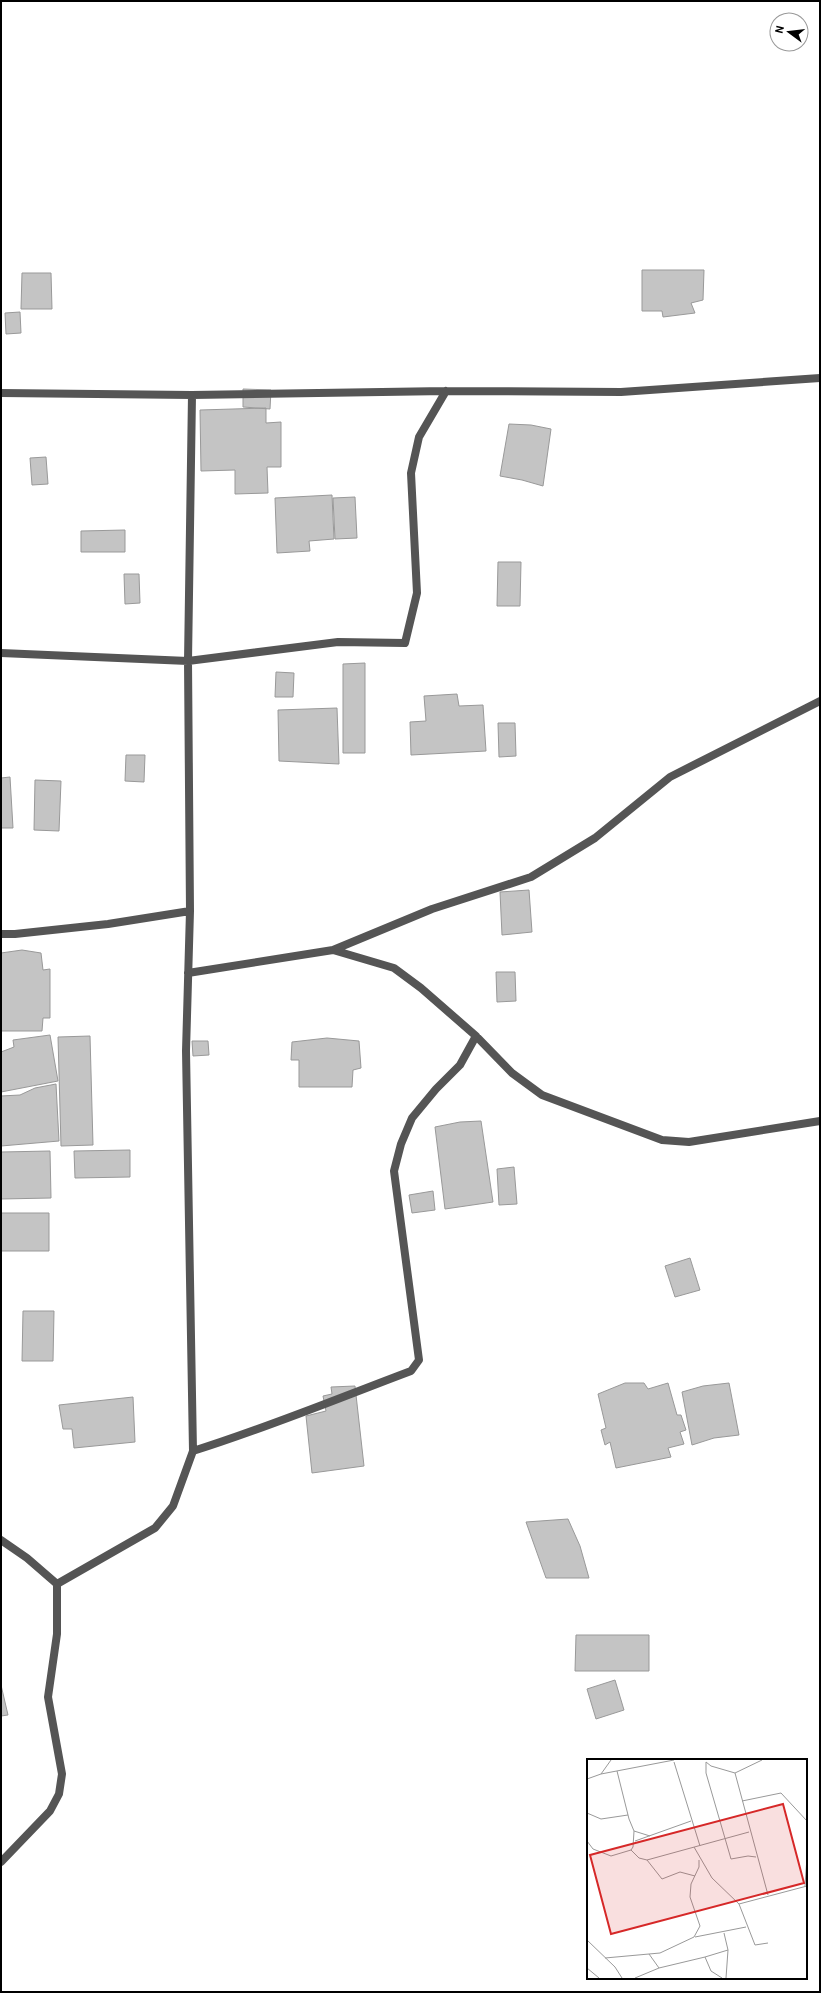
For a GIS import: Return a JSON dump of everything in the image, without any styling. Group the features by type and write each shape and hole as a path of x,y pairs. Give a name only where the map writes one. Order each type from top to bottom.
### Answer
{"street":[{"path":"1,392 192,395 446,391 621,392 820,378"},
{"path":"1,653 188,661 338,642 406,643 417,593 411,473 419,437 446,391"},
{"path":"57,1584 156,1528 173,1506 193,1451 186,1051 190,911 188,661 192,395"},
{"path":"188,973 333,950 432,909 531,878 595,838 670,778 820,701"},
{"path":"1,934 15,934 108,924 190,911"},
{"path":"333,950 394,968 421,988 476,1036 512,1073 542,1095 662,1140 689,1142 820,1121"},
{"path":"193,1451 247,1434 411,1371 419,1360 394,1171 401,1144 412,1118 460,1065 476,1036"},
{"path":"1,1540 27,1558 57,1584 57,1634 48,1697 62,1774 58,1794 50,1812 1,1862"}],"building":[{"path":"642,270 704,270 703,300 691,303 695,313 663,317 662,311 642,311"},
{"path":"22,273 51,273 52,309 21,309"},
{"path":"20,312 21,333 6,334 5,313"},
{"path":"243,389 271,390 270,409 243,407"},
{"path":"266,408 266,423 281,422 281,467 267,467 268,493 235,494 235,470 201,471 200,410"},
{"path":"509,424 531,425 551,429 543,486 500,476"},
{"path":"46,457 48,484 32,485 30,458"},
{"path":"332,495 334,539 309,541 310,551 277,553 275,498"},
{"path":"355,497 357,538 335,539 333,498"},
{"path":"125,530 125,552 81,552 81,531"},
{"path":"498,562 521,562 520,606 497,606"},
{"path":"124,574 139,574 140,603 125,604"},
{"path":"365,663 365,753 343,753 343,664"},
{"path":"276,672 294,673 293,697 275,697"},
{"path":"457,694 459,706 483,705 486,751 411,755 410,722 426,721 424,696"},
{"path":"337,708 339,764 279,761 278,710"},
{"path":"498,723 515,723 516,756 499,757"},
{"path":"126,755 145,755 144,782 125,781"},
{"path":"10,777 13,828 1,828 1,778"},
{"path":"35,780 61,781 59,831 34,830"},
{"path":"529,890 532,932 502,935 500,892"},
{"path":"22,950 41,953 43,970 50,969 50,1018 43,1018 42,1031 1,1031 1,953"},
{"path":"496,972 515,972 516,1001 497,1002"},
{"path":"50,1035 58,1081 1,1092 1,1052 14,1047 13,1040"},
{"path":"90,1036 93,1145 61,1146 58,1037"},
{"path":"327,1038 359,1041 361,1068 353,1070 352,1087 299,1087 299,1060 291,1060 292,1042"},
{"path":"192,1041 208,1041 209,1055 193,1056"},
{"path":"56,1084 59,1141 1,1146 1,1096 20,1095 35,1088"},
{"path":"481,1121 493,1202 445,1209 435,1127 460,1122"},
{"path":"130,1150 130,1177 75,1178 74,1151"},
{"path":"50,1151 51,1198 1,1199 1,1152"},
{"path":"514,1167 517,1204 499,1205 497,1169"},
{"path":"433,1191 435,1210 412,1213 409,1195"},
{"path":"1,1213 49,1213 49,1251 1,1251"},
{"path":"690,1258 700,1290 675,1297 665,1266"},
{"path":"23,1311 54,1311 53,1361 22,1361"},
{"path":"625,1383 644,1383 648,1389 668,1383 677,1415 681,1415 686,1430 680,1432 684,1444 668,1448 671,1457 616,1468 610,1442 605,1445 601,1430 606,1428 598,1394"},
{"path":"729,1383 739,1435 714,1438 692,1445 682,1392 703,1386"},
{"path":"355,1386 364,1466 312,1473 306,1416 326,1411 323,1396 332,1394 331,1387"},
{"path":"133,1397 135,1442 74,1448 72,1429 63,1429 59,1405"},
{"path":"568,1519 580,1546 589,1578 546,1578 526,1522"},
{"path":"576,1635 649,1635 649,1671 575,1671"},
{"path":"615,1680 624,1710 596,1719 587,1689"},
{"path":"1,1685 8,1715 1,1716"}]}
